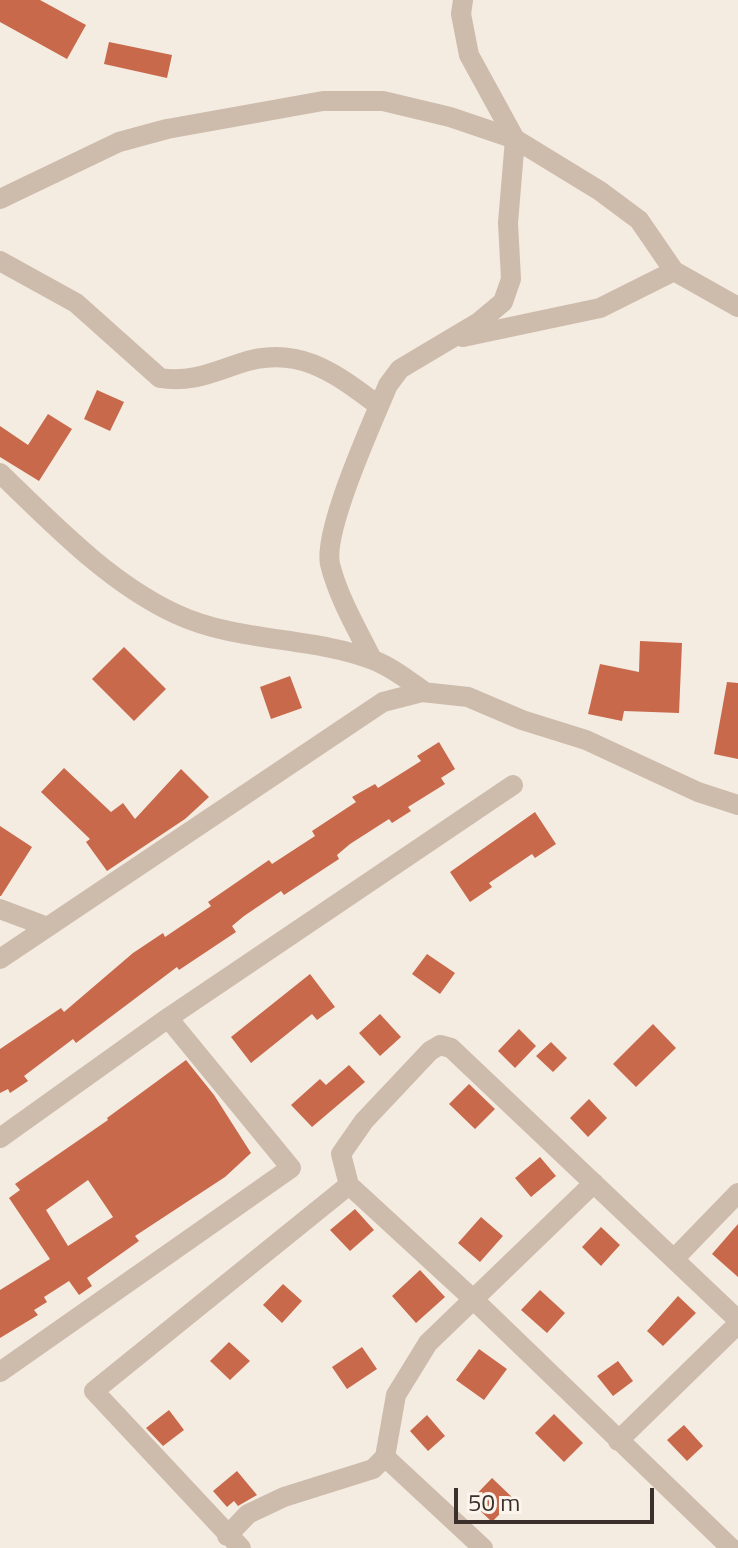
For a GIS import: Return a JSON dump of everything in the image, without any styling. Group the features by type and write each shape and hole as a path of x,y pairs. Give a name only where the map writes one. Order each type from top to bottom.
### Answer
{"street":[{"path":"372,659 338,588 329,561 332,531 388,385 400,369 479,322 503,302 511,279 508,223 515,139 469,55 461,14 463,0"},
{"path":"0,199 119,142 250,112 323,101 383,101 450,117 515,139 600,191 639,220 674,271 738,307"},
{"path":"0,261 76,303 160,378 178,381 202,377 243,362 276,357 309,362 331,370 379,406"},
{"path":"448,340 600,308 674,271"},
{"path":"0,473 124,582 178,615 231,630 372,659 425,692"},
{"path":"0,959 383,702 425,692 468,697 522,720 586,740 698,792 738,805"},
{"path":"0,1138 168,1018 513,785"},
{"path":"0,909 45,926"},
{"path":"0,1372 291,1168 168,1018"},
{"path":"618,1441 738,1322 451,1048 440,1045 430,1051 364,1121 341,1154 349,1185 473,1299 618,1441 731,1548"},
{"path":"349,1185 94,1391 234,1542 248,1514 284,1497 373,1469 385,1457 396,1395 406,1374 428,1343 594,1183"},
{"path":"674,1259 738,1193"},
{"path":"385,1457 483,1548"}],"building":[{"path":"0,0 40,0 86,25 67,59 0,22"},
{"path":"109,42 172,55 167,78 104,64"},
{"path":"97,390 124,402 110,431 84,419"},
{"path":"48,414 72,429 39,481 0,457 0,426 28,445"},
{"path":"640,641 682,643 679,713 624,711 622,721 588,714 600,664 639,672"},
{"path":"124,647 166,689 134,721 92,679"},
{"path":"290,676 302,708 271,719 260,687"},
{"path":"727,682 738,683 738,759 714,754"},
{"path":"439,742 455,769 441,778 445,784 408,807 411,811 392,823 389,819 350,844 337,855 339,859 284,895 281,891 244,916 232,926 236,932 179,970 177,967 76,1043 73,1039 24,1076 28,1081 10,1093 8,1089 0,1093 0,1049 61,1008 64,1012 133,953 163,933 165,937 211,906 208,902 269,860 272,864 315,836 312,831 356,802 352,797 375,784 378,788 421,761 417,756"},
{"path":"64,768 111,812 123,803 135,819 181,769 209,797 185,819 107,871 86,842 90,839 41,792"},
{"path":"535,812 556,844 535,858 532,854 489,883 492,887 470,902 450,872"},
{"path":"0,826 32,847 1,896 0,896"},
{"path":"427,954 455,973 440,994 412,974"},
{"path":"310,974 335,1007 317,1020 312,1014 251,1063 231,1037"},
{"path":"380,1014 401,1037 380,1056 359,1033"},
{"path":"653,1024 676,1048 636,1087 613,1064"},
{"path":"519,1029 536,1046 515,1068 498,1051"},
{"path":"551,1042 567,1058 553,1072 536,1056"},
{"path":"186,1060 214,1095 251,1153 225,1177 135,1236 139,1241 87,1278 92,1286 79,1295 69,1281 44,1297 47,1302 34,1310 38,1315 0,1338 0,1290 50,1259 9,1198 20,1190 15,1184","holes":["88,1180 113,1217 68,1246 46,1210"]},
{"path":"349,1065 365,1082 312,1127 291,1105 320,1079 326,1085"},
{"path":"469,1084 495,1109 475,1129 449,1104"},
{"path":"589,1099 607,1118 588,1137 570,1118"},
{"path":"540,1157 556,1176 531,1197 515,1178"},
{"path":"355,1209 374,1230 350,1251 330,1230"},
{"path":"481,1217 503,1236 480,1262 458,1243"},
{"path":"738,1224 738,1277 712,1254"},
{"path":"601,1227 620,1245 601,1266 582,1247"},
{"path":"420,1270 445,1297 416,1323 392,1296"},
{"path":"283,1284 302,1301 282,1323 263,1305"},
{"path":"540,1290 565,1313 547,1333 521,1310"},
{"path":"678,1296 696,1313 663,1346 647,1331"},
{"path":"229,1342 250,1361 230,1380 210,1361"},
{"path":"362,1347 377,1369 347,1389 332,1367"},
{"path":"479,1349 507,1369 484,1400 456,1380"},
{"path":"618,1361 633,1381 613,1396 597,1376"},
{"path":"169,1410 184,1430 163,1446 146,1428"},
{"path":"554,1414 583,1443 564,1462 535,1433"},
{"path":"427,1415 445,1436 428,1451 410,1431"},
{"path":"684,1425 703,1446 687,1461 667,1440"},
{"path":"237,1471 257,1495 238,1506 234,1501 227,1507 213,1491"},
{"path":"492,1478 514,1499 492,1522 470,1501"}]}
